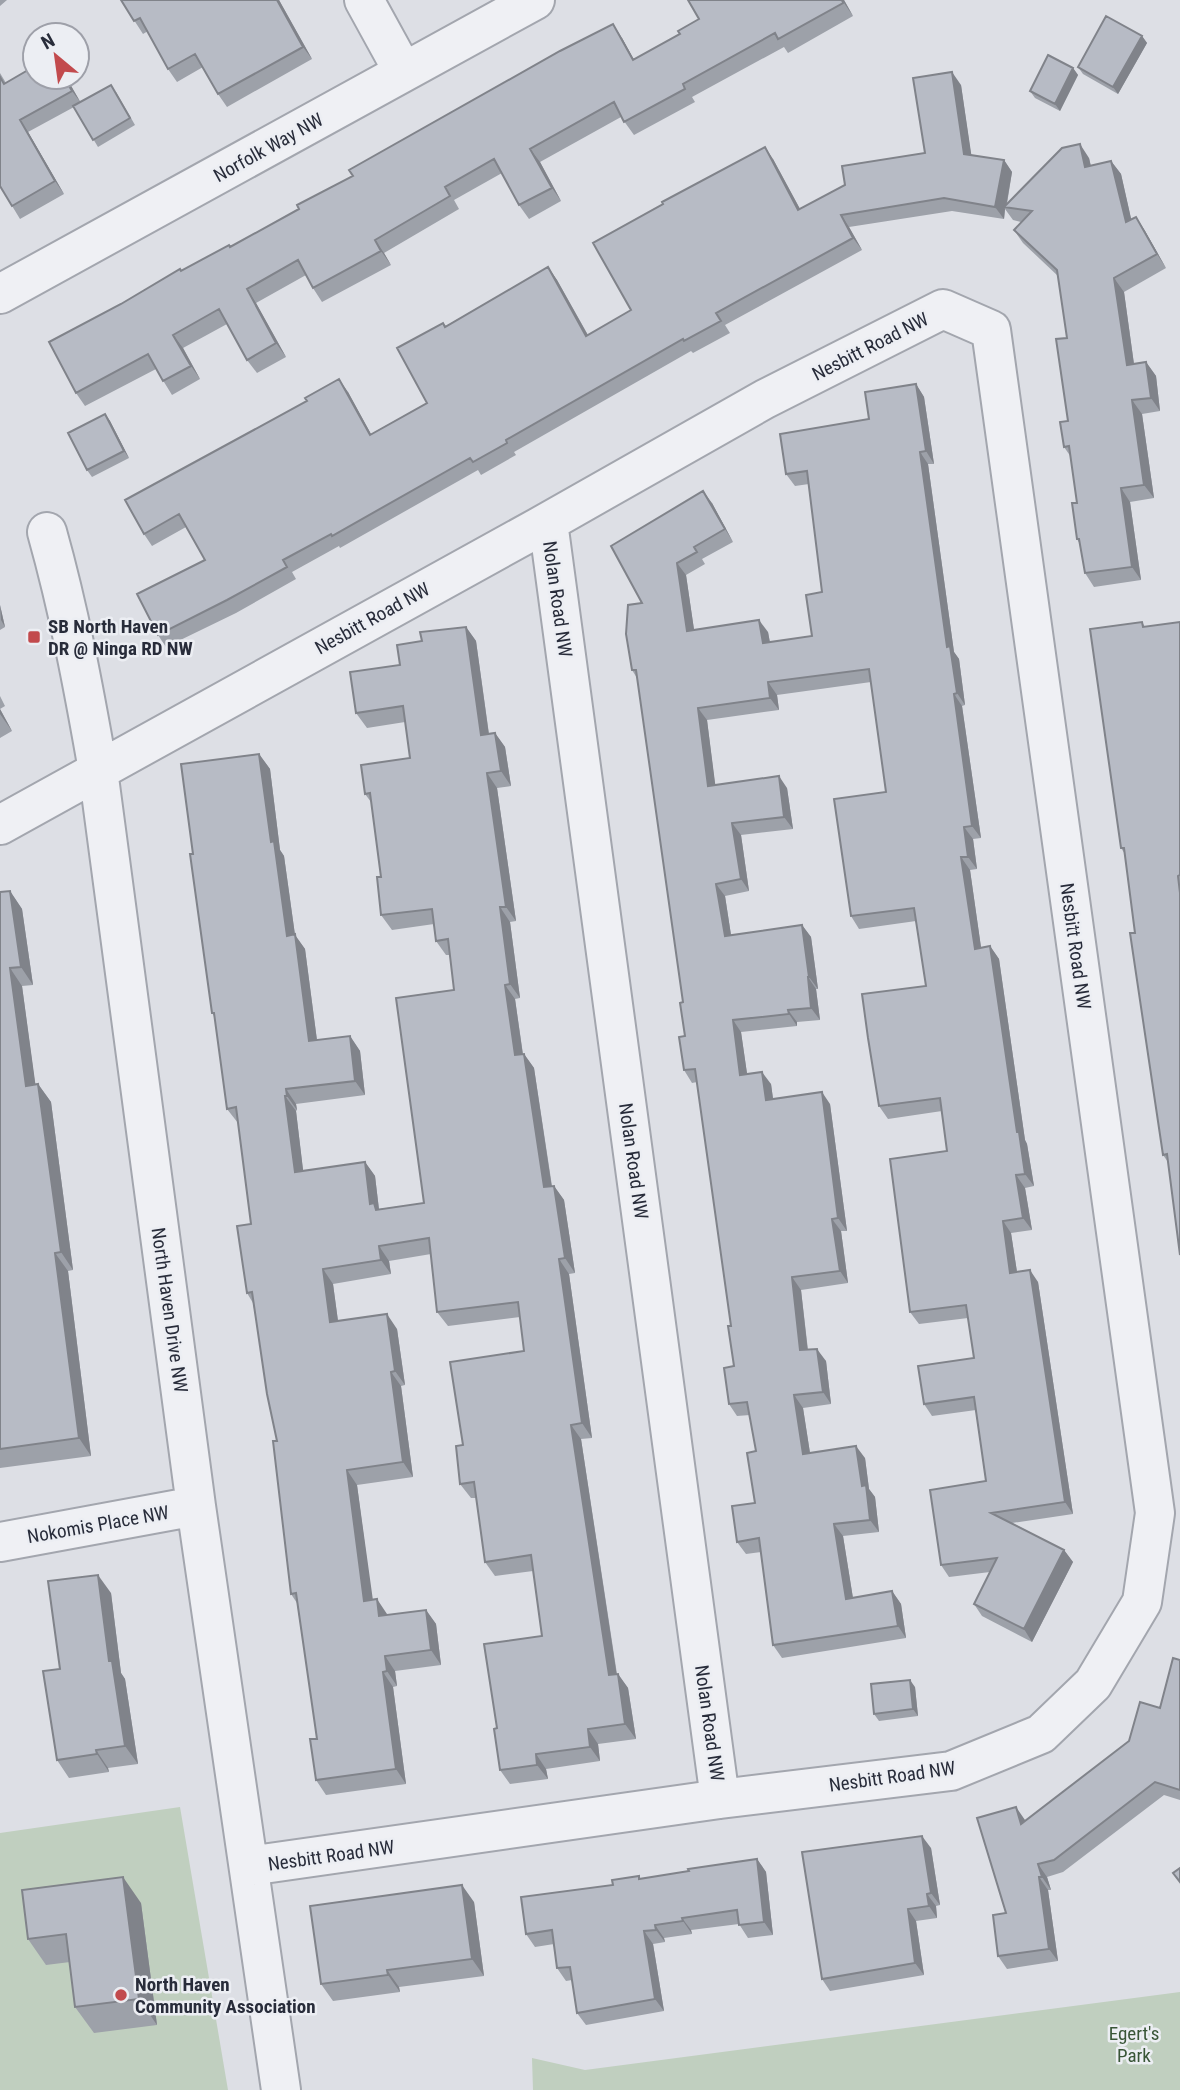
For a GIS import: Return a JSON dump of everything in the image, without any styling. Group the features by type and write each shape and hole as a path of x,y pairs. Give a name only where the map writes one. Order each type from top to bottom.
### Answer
{"street":[{"path":"364,0 403,71"},
{"name":"Norfolk Way NW","path":"0,294 535,0"},
{"name":"Nesbitt Road NW","path":"0,825 765,399 943,309 991,330 1155,1513 1142,1602 1093,1684 1041,1734 951,1771 720,1799 249,1866"},
{"name":"Nolan Road NW","path":"548,522 720,1799"},
{"name":"North Haven Drive NW","path":"47,532 80,666 98,770 196,1506 281,2090"},
{"name":"Nokomis Place NW","path":"0,1542 196,1506"}],"green space":[{"path":"180,1807 228,2090 0,2090 0,1833"},
{"name":"Egert's Park","path":"1180,1992 1180,2090 533,2090 532,2058 585,2070"}],"building":[{"path":"121,0 277,0 303,47 218,94 195,54 168,69 140,18 134,21"},
{"path":"688,0 842,0 843,3 778,39 775,33 683,84 685,89 624,122 614,102 530,149 552,188 519,205 494,159 445,187 450,196 375,240 381,251 313,288 298,260 247,289 276,343 247,360 219,309 173,335 191,366 163,381 148,354 76,393 49,342 180,269 181,271 229,245 230,247 299,209 297,205 353,176 349,170 613,24 633,60 680,34 678,31 699,19"},
{"path":"1106,16 1142,36 1113,87 1078,67"},
{"path":"1048,55 1073,68 1055,104 1030,91"},
{"path":"952,72 964,154 1004,160 995,207 944,198 841,215 853,238 716,313 721,321 684,341 683,339 506,440 507,443 473,462 470,458 332,536 331,534 283,560 287,567 158,635 137,594 205,560 179,514 144,534 125,500 307,401 305,398 339,379 370,435 427,403 397,348 443,323 445,327 548,267 586,336 631,310 593,243 663,204 662,202 765,147 798,210 845,185 842,166 925,153 913,78"},
{"path":"21,74 21,91 72,91 20,120 55,181 12,206 0,186 0,77 4,84"},
{"path":"111,85 130,118 93,140 73,106"},
{"path":"1080,144 1085,167 1111,161 1126,222 1136,217 1157,254 1114,278 1127,365 1146,362 1151,398 1132,400 1144,485 1121,488 1132,567 1085,573 1072,503 1077,503 1069,446 1064,447 1060,422 1068,421 1056,339 1067,338 1057,270 1014,230 1032,211 1004,207 1062,148"},
{"path":"916,384 926,451 920,452 947,647 950,646 957,693 954,694 972,826 964,827 968,857 961,857 975,949 990,946 1025,1174 1016,1175 1023,1218 1003,1221 1010,1273 1030,1270 1065,1502 991,1513 1064,1550 1024,1629 974,1604 997,1558 941,1565 930,1490 986,1481 974,1397 924,1404 918,1366 974,1358 966,1305 910,1312 890,1159 947,1151 940,1098 879,1106 868,1038 862,994 926,986 914,908 851,916 834,799 886,792 869,669 768,682 770,698 698,708 708,786 779,776 784,817 732,823 741,879 716,884 725,936 802,925 809,977 811,1008 788,1010 789,1014 733,1020 740,1075 762,1072 766,1100 822,1092 838,1218 832,1219 840,1271 792,1277 800,1350 817,1349 823,1392 794,1395 803,1454 856,1446 862,1486 866,1485 870,1520 834,1524 846,1599 892,1591 898,1626 773,1645 759,1538 737,1542 732,1506 755,1503 747,1453 756,1451 747,1402 729,1404 724,1368 734,1366 728,1326 731,1326 695,1069 684,1070 679,1037 685,1036 680,1003 683,1002 636,670 632,670 626,634 628,605 642,603 611,546 703,491 725,529 694,547 697,552 677,563 687,631 759,620 763,643 812,636 806,595 822,592 807,471 786,474 780,434 869,419 865,392"},
{"path":"105,414 124,451 87,470 68,433"},
{"path":"1142,622 1143,627 1180,622 1180,1255 1167,1154 1163,1155 1130,933 1135,933 1124,848 1121,848 1090,629"},
{"path":"466,627 481,735 495,733 501,771 487,773 506,907 500,907 510,984 505,985 515,1055 524,1054 544,1187 554,1186 565,1258 559,1259 582,1423 571,1425 609,1675 618,1674 625,1724 588,1729 590,1747 536,1754 537,1765 500,1770 494,1729 497,1728 484,1644 542,1636 531,1555 485,1562 474,1482 460,1484 456,1446 463,1445 450,1362 524,1351 518,1302 437,1312 429,1238 379,1246 381,1260 323,1269 330,1322 387,1314 395,1371 391,1372 403,1462 347,1470 364,1601 377,1599 379,1616 426,1610 431,1650 385,1656 387,1671 383,1672 396,1769 316,1780 310,1739 317,1739 296,1593 291,1594 273,1441 277,1441 252,1292 247,1293 237,1226 251,1224 236,1107 227,1109 190,854 193,854 181,764 259,754 287,936 295,934 309,1041 350,1036 355,1081 286,1089 295,1172 365,1162 370,1204 374,1203 376,1210 424,1203 396,998 454,990 448,939 436,941 432,909 381,915 377,877 381,877 370,793 365,794 361,765 410,758 403,706 356,713 350,672 400,665 397,645 422,641 420,632"},
{"path":"10,891 21,967 10,968 26,1086 38,1084 61,1252 55,1253 79,1438 0,1449 0,892"},
{"path":"98,1575 109,1661 112,1661 125,1746 96,1750 97,1754 57,1760 43,1671 60,1669 48,1581"},
{"path":"1173,1658 1180,1660 1180,1790 1155,1782 1054,1860 1038,1864 1042,1877 1039,1877 1049,1949 998,1956 993,1915 1006,1913 977,1818 1016,1807 1021,1824 1129,1741 1140,1702 1160,1708"},
{"path":"910,1680 913,1709 874,1714 871,1684"},
{"path":"922,1836 931,1893 927,1894 929,1906 908,1909 915,1963 822,1979 802,1852"},
{"path":"757,1859 764,1922 739,1925 737,1910 682,1918 683,1921 655,1925 656,1930 644,1931 655,1999 577,2013 570,1967 557,1968 552,1930 526,1934 521,1897 613,1885 612,1880 639,1876 639,1879"},
{"path":"1180,1868 1180,1882 1173,1873"},
{"name":"North Haven Community Association","path":"123,1877 139,1999 75,2007 66,1934 28,1939 22,1890"},
{"path":"462,1885 472,1959 387,1970 388,1975 321,1984 310,1906"}],"place":[{"name":"SB North Haven DR @ Ninga RD NW","path":"34,637"},
{"name":"North Haven Community Association","path":"121,1995"}]}
